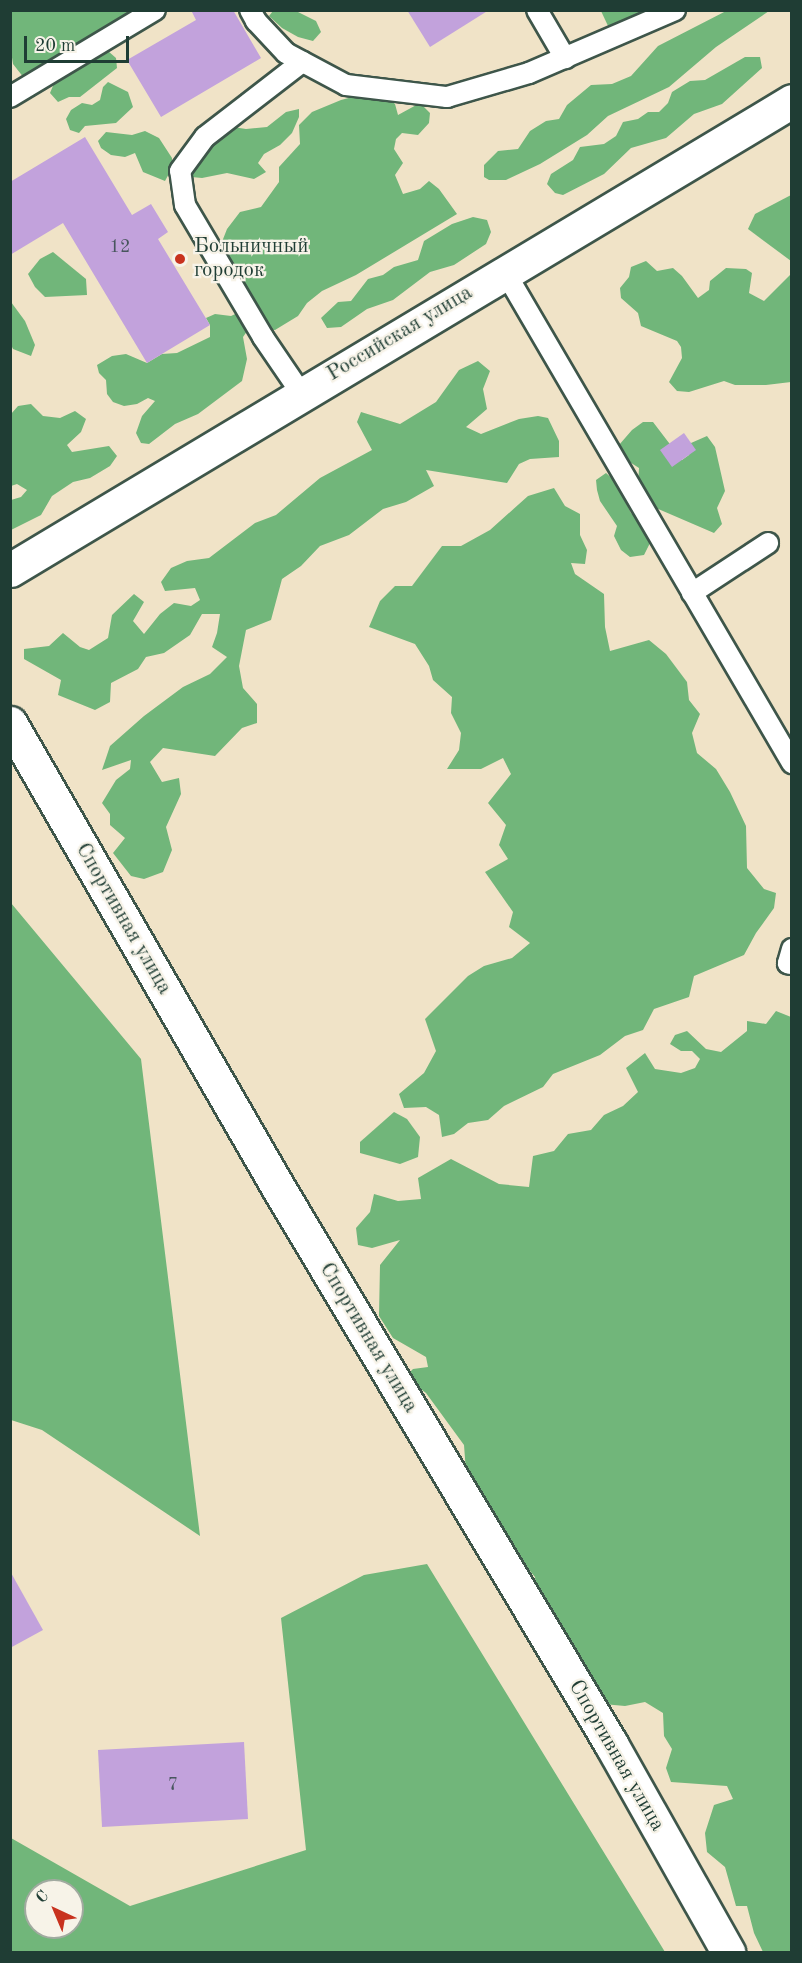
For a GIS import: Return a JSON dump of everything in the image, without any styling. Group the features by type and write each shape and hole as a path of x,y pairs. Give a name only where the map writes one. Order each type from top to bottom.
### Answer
{"street":[{"name":"Российская улица","path":"10,570 301,393 792,101"},
{"name":"Спортивная улица","path":"10,723 279,1189 611,1744 728,1953"}],"lane":[{"path":"10,97 155,10"},
{"path":"250,10 256,21 286,53 346,86 447,97 529,73 672,11"},
{"path":"537,10 565,58"},
{"path":"301,393 263,337 185,205 180,171 205,137 302,62"},
{"path":"505,272 792,763"},
{"path":"692,593 768,543"},
{"path":"792,949 788,963 792,964"}],"green space":[{"path":"728,10 769,11 716,47 669,87 608,116 587,135 540,164 506,180 489,180 484,177 484,165 498,151 518,149 530,131 546,121 559,119 567,105 591,85 612,84 631,76 658,46"},
{"path":"10,11 136,11 116,19 102,35 24,78 13,64"},
{"path":"273,11 296,11 316,21 321,32 313,41 298,37 282,28 269,16"},
{"path":"601,11 641,11 632,21 609,28"},
{"path":"99,51 108,51 116,58 117,68 80,97 69,97 58,102 50,93 55,81"},
{"path":"745,57 760,57 762,68 722,104 694,114 666,138 631,148 604,174 563,195 555,193 547,184 551,174 573,160 580,147 604,144 616,136 623,122 638,119 648,112 659,112 668,103 672,92 690,81 705,80"},
{"path":"108,82 128,92 133,107 116,123 85,126 79,133 70,130 66,119 71,110 82,103 92,105 100,100 103,87"},
{"path":"368,93 386,97 395,104 398,115 420,103 430,113 429,123 418,135 402,133 396,139 394,149 403,163 395,175 403,194 420,189 429,181 439,189 457,214 356,275 322,291 307,303 298,316 275,330 250,327 243,337 247,359 242,381 198,414 175,424 149,444 141,443 136,433 142,416 155,401 148,398 137,404 124,406 113,402 107,394 106,380 99,373 97,365 112,356 126,354 147,363 162,354 177,353 210,337 210,325 206,318 215,314 231,316 246,309 252,297 246,287 233,287 216,257 227,229 240,212 261,207 279,182 279,167 300,144 299,125 312,112 341,100"},
{"path":"299,109 299,117 292,133 280,145 264,154 258,163 266,172 254,179 227,173 202,178 181,176 177,163 182,148 198,134 220,125 246,129 267,127 286,112"},
{"path":"145,131 159,138 172,158 172,168 165,181 143,172 135,153 125,157 111,155 101,148 98,141 106,132 132,135"},
{"path":"791,195 791,261 748,229 755,214"},
{"path":"473,217 487,220 491,232 486,244 454,265 430,272 393,300 367,309 341,327 327,328 321,318 338,302 351,301 368,279 383,275 394,267 418,260 424,241 452,224"},
{"path":"53,252 86,279 87,295 45,297 35,287 28,274 40,259"},
{"path":"646,261 657,271 673,268 698,298 709,290 710,281 726,268 746,269 752,273 749,293 764,301 791,274 791,382 735,385 724,381 689,392 677,391 669,382 682,358 681,347 677,341 641,326 638,313 621,298 620,288 629,277 631,267"},
{"path":"11,302 25,321 35,345 31,356 13,349 11,345"},
{"path":"478,361 490,371 483,389 487,409 466,427 481,434 519,419 538,416 548,418 559,441 559,457 530,459 519,464 507,483 426,470 434,486 406,502 383,509 349,535 320,546 301,566 282,579 271,620 246,630 239,666 243,688 257,704 257,723 242,728 215,756 163,748 150,762 162,782 179,778 181,794 166,827 172,850 163,872 144,879 131,876 113,853 125,838 110,825 110,814 102,803 116,780 130,769 131,760 102,770 110,746 144,716 183,687 210,674 227,657 212,647 220,614 202,614 190,635 164,653 146,657 138,669 111,683 110,702 95,710 58,695 61,680 24,659 24,649 49,646 63,633 80,647 89,650 108,638 112,615 134,594 144,602 133,621 144,634 160,614 174,603 191,606 200,600 195,588 165,591 161,582 171,568 187,561 209,558 255,523 276,515 320,478 372,450 357,422 361,412 400,424 436,402 459,370"},
{"path":"31,404 43,416 60,418 75,411 86,419 81,432 67,445 72,452 109,446 117,456 110,466 90,478 73,482 52,496 41,515 11,530 11,500 21,497 27,490 17,484 11,486 11,414 18,406"},
{"path":"643,422 653,422 682,460 689,455 691,443 707,436 715,447 725,491 717,508 722,524 714,533 649,505 638,486 639,468 625,459 619,445 632,430"},
{"path":"606,473 616,482 631,513 643,523 651,541 644,555 630,557 621,550 614,536 617,526 600,501 597,490 596,480"},
{"path":"554,488 565,506 580,514 580,535 587,550 585,564 571,563 575,574 604,594 605,627 610,651 649,640 666,654 687,682 689,700 700,714 692,733 697,753 716,769 730,792 746,826 747,868 764,889 776,893 774,908 744,955 694,976 689,997 654,1009 643,1030 625,1036 600,1055 553,1074 543,1087 504,1106 488,1120 468,1123 454,1134 442,1137 439,1115 426,1107 404,1108 399,1094 424,1073 436,1051 425,1019 468,976 484,966 512,958 530,943 509,927 513,912 485,872 508,859 499,845 506,825 488,803 511,774 503,758 481,769 447,769 459,750 461,733 451,713 452,697 433,680 429,666 415,644 369,627 380,601 395,586 412,586 442,546 461,546 490,530 528,496"},
{"path":"11,903 141,1059 200,1536 42,1430 11,1420"},
{"path":"776,1011 791,1017 791,1952 763,1952 754,1933 747,1906 736,1906 725,1867 707,1852 705,1833 714,1805 733,1799 727,1786 671,1782 666,1768 672,1749 664,1736 663,1713 645,1702 625,1706 592,1703 537,1604 535,1577 487,1520 480,1491 466,1472 464,1445 426,1393 405,1377 413,1369 428,1367 426,1357 393,1338 379,1316 380,1265 400,1240 372,1248 358,1245 356,1228 370,1212 374,1194 398,1201 421,1199 418,1178 451,1159 499,1184 529,1187 533,1156 554,1151 568,1134 591,1130 604,1115 623,1106 638,1092 626,1068 645,1053 655,1069 681,1073 695,1068 700,1059 692,1051 681,1051 670,1044 675,1035 687,1031 706,1049 721,1052 747,1031 747,1021 766,1024"},
{"path":"394,1112 407,1119 420,1137 418,1157 400,1164 360,1153 360,1142"},
{"path":"427,1564 665,1952 11,1952 11,1838 83,1879 24,1879 24,1939 84,1939 84,1880 130,1906 306,1850 281,1618 364,1575"}],"building":[{"path":"191,10 233,10 261,58 161,117 127,60 196,20"},
{"path":"407,10 489,10 430,47"},
{"path":"85,137 132,215 151,204 168,232 158,239 210,325 147,363 63,223 10,255 10,182"},
{"path":"684,433 696,450 672,467 660,450"},
{"path":"10,1571 43,1630 10,1648"},
{"path":"244,1742 248,1819 102,1827 98,1750"}],"place":[{"name":"Больничный городок","path":"180,259"}]}
